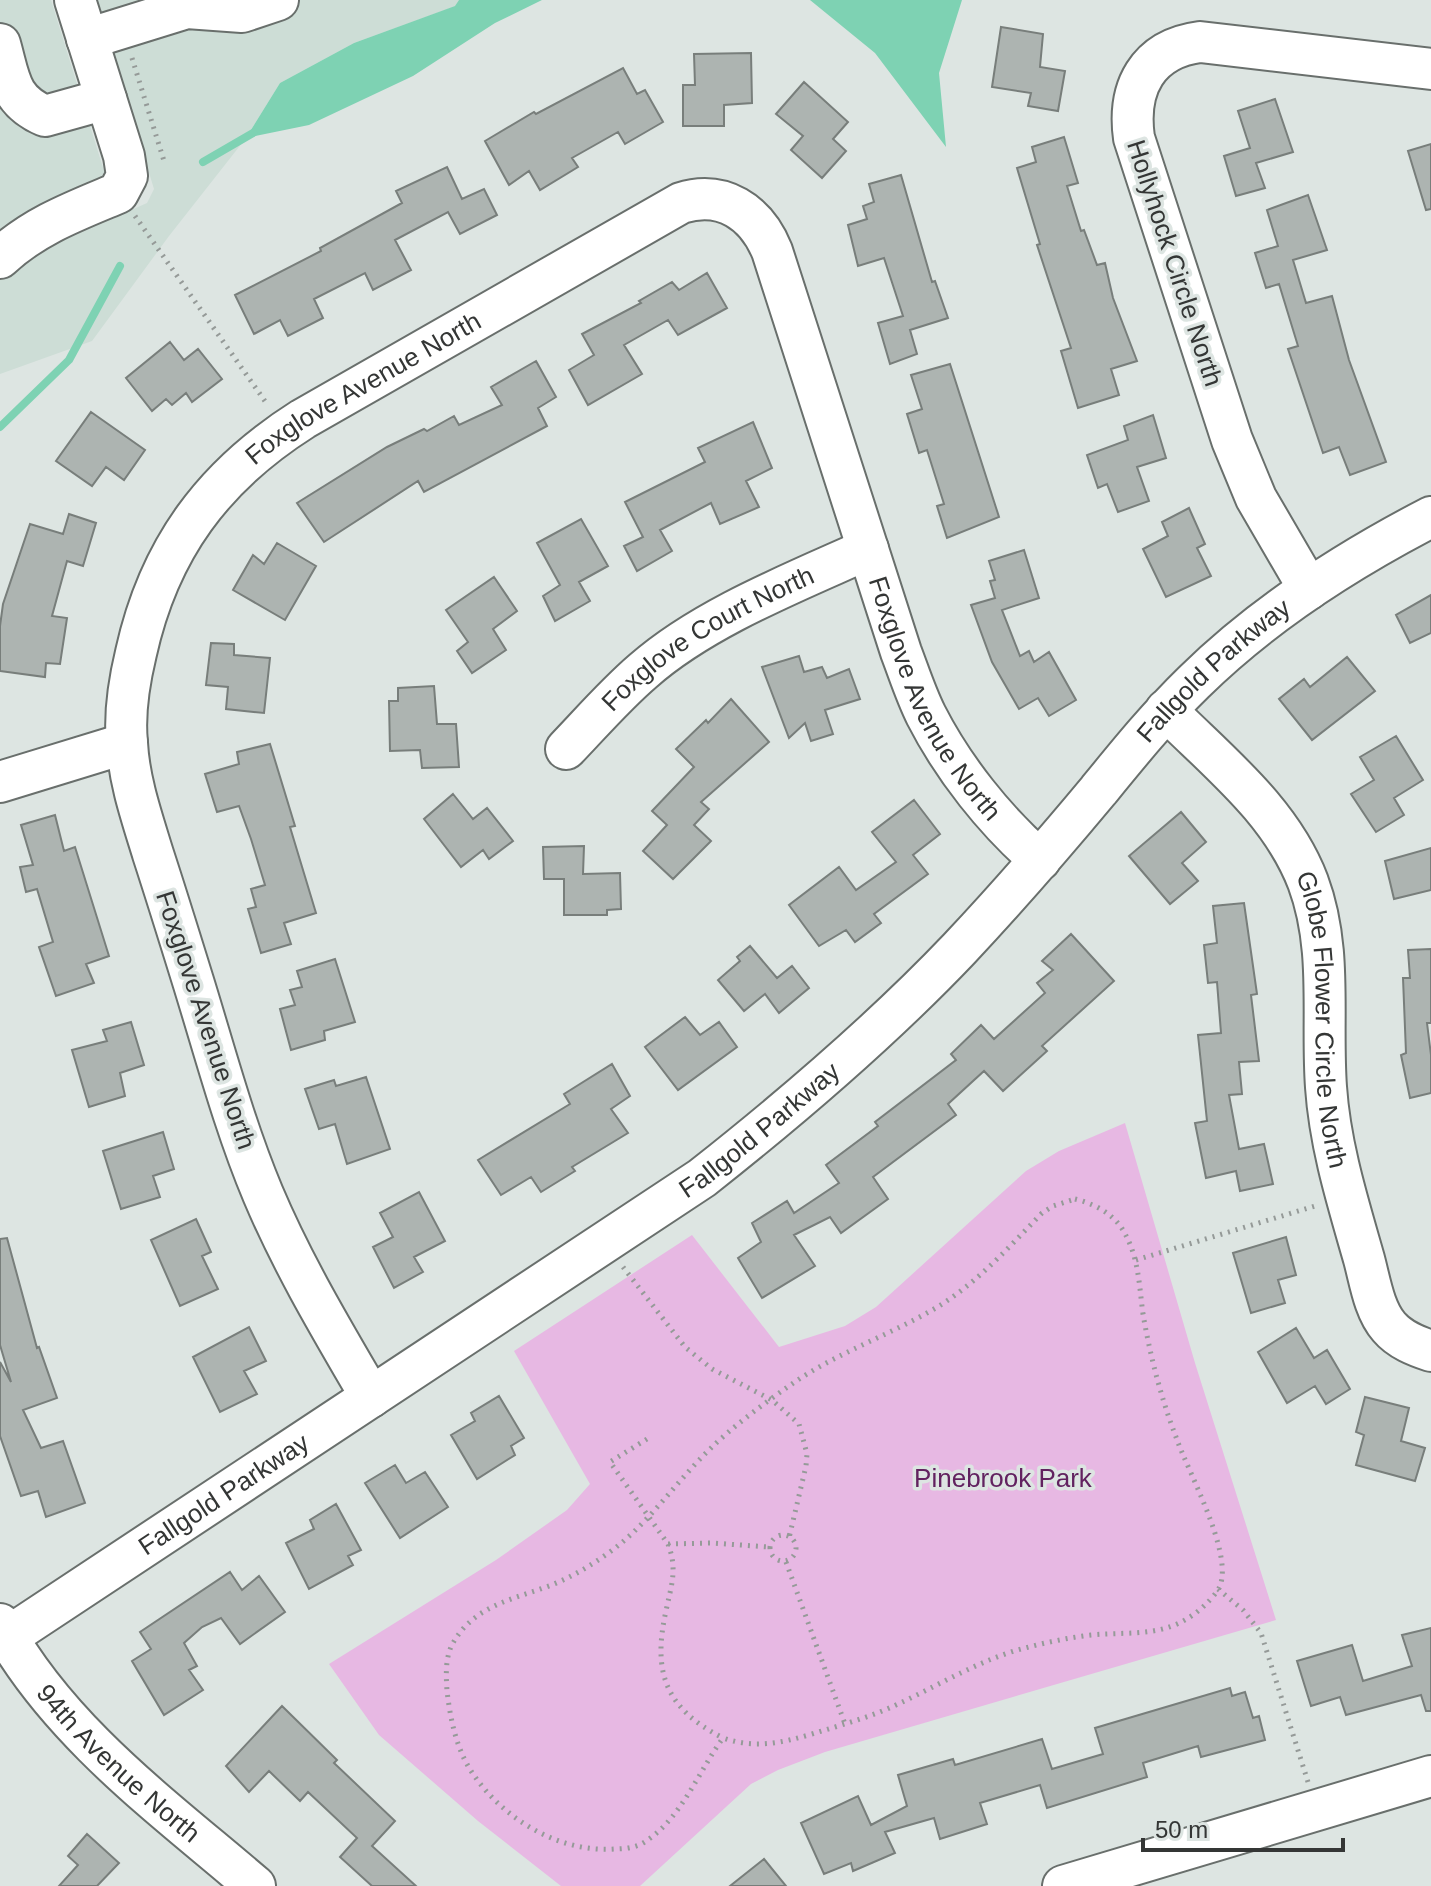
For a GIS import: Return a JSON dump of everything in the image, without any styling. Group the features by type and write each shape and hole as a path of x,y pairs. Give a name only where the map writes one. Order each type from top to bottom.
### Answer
{"street":[{"path":"0,258 21,239 52,221 118,193 127,176 106,99 106,34 75,0"},
{"path":"106,34 185,4 242,12 278,0"},
{"name":"Hollyhock Circle North","path":"1309,589 1256,498 1232,440 1134,138 1131,116 1134,98 1139,81 1150,65 1166,52 1200,42 1431,69"},
{"path":"0,44 14,89 25,107 45,116 106,99"},
{"name":"Foxglove Avenue North","path":"371,1397 301,1275 258,1180 239,1129 144,823 127,743 127,707 138,642 155,586 186,530 225,482 250,458 286,430 681,203 697,198 713,199 751,217 764,233 901,652 925,713 967,778 1020,843 1040,860"},
{"name":"Fallgold Parkway","path":"2,1634 371,1397 702,1178 773,1122 882,1026 959,950 1040,860 1166,710 1197,679 1242,639 1309,589 1374,547 1431,517"},
{"name":"Foxglove Court North","path":"566,749 642,671 669,650 757,601 868,549"},
{"name":"Globe Flower Circle North","path":"1166,710 1276,822 1308,883 1325,956 1326,1087 1334,1147 1375,1301 1389,1327 1412,1345 1431,1351"},
{"path":"0,782 127,743"},
{"name":"94th Avenue North","path":"2,1634 68,1718 111,1762 255,1886"},
{"path":"1063,1886 1431,1776"}],"path":[{"path":"106,34 164,161"},
{"path":"118,193 286,430"},
{"path":"1136,1260 1347,1196"},
{"path":"647,1439 610,1462 648,1517 668,1544 674,1559 675,1575 666,1609 661,1649 660,1666 665,1683 670,1696 695,1723 739,1743 789,1741 845,1724 897,1705 953,1675 1015,1651 1082,1636 1144,1634 1180,1624 1211,1600 1218,1589 1222,1567 1220,1548 1183,1459 1162,1395 1144,1315 1136,1260 1123,1230 1100,1208 1075,1199 1053,1206 958,1294 812,1372 772,1400 709,1450 648,1517 609,1553 574,1575 502,1601 474,1617 449,1650 449,1707 468,1765 480,1783 507,1810 531,1828 573,1846 609,1850 642,1844 668,1823 723,1738"},
{"path":"623,1266 685,1347 712,1369 772,1400 799,1424 807,1454 789,1538"},
{"path":"786,1562 793,1559 795,1544 789,1538 772,1538 769,1547 772,1555 786,1562 845,1724"},
{"path":"668,1544 769,1547"},
{"path":"1218,1589 1243,1610 1261,1633 1317,1809"}],"shaded area":[{"path":"0,0 51,0 118,216 147,203 154,189 96,0 459,0 456,6 354,43 280,83 246,138 92,341 0,374"},
{"path":"459,0 542,0 495,23 413,76 309,125 246,138 280,83 354,43 455,6"},
{"path":"810,0 962,0 939,73 946,147 875,53"}],"green space":[{"name":"Pinebrook Park","path":"1125,1123 1195,1363 1276,1620 825,1752 778,1770 751,1784 640,1886 561,1886 478,1821 379,1735 329,1664 496,1560 567,1510 590,1484 514,1351 692,1235 779,1347 845,1326 876,1307 1026,1171 1059,1151"}],"building":[{"path":"1001,27 1043,34 1040,67 1065,71 1058,111 1028,106 1031,93 992,87"},
{"path":"751,53 752,103 724,105 724,126 683,126 683,85 695,85 694,54"},
{"path":"623,68 637,94 645,90 663,122 625,144 618,132 572,158 578,167 540,190 529,171 509,185 485,141 534,112 536,114"},
{"path":"804,82 848,122 833,139 846,151 822,178 791,150 803,136 776,114"},
{"path":"1275,99 1293,152 1256,163 1265,188 1236,196 1224,156 1250,148 1238,111"},
{"path":"1064,137 1078,183 1067,186 1081,231 1084,230 1097,265 1105,263 1113,298 1137,361 1111,369 1119,395 1078,408 1061,351 1071,348 1037,245 1040,244 1017,168 1036,162 1032,147"},
{"path":"1431,144 1431,209 1426,210 1408,151"},
{"path":"447,167 462,199 484,189 497,215 460,234 448,212 395,240 411,270 373,290 365,273 314,299 323,318 288,336 280,320 254,334 235,295 321,251 320,248 402,203 396,191"},
{"path":"901,175 932,282 935,281 948,318 910,330 917,354 890,364 878,323 903,316 884,258 858,266 848,225 867,219 863,206 874,202 869,184"},
{"path":"1308,195 1327,250 1293,260 1306,303 1332,296 1349,360 1386,462 1350,475 1339,447 1323,453 1288,349 1298,346 1279,284 1266,288 1255,253 1278,246 1267,210"},
{"path":"707,273 727,308 678,335 668,320 624,345 642,374 588,405 569,370 594,355 582,334 641,303 639,301 672,282 679,290"},
{"path":"170,342 184,360 198,349 222,379 192,402 186,393 172,405 166,399 152,411 126,378"},
{"path":"536,361 556,397 538,408 547,426 424,492 418,481 324,542 297,503 387,447 424,429 427,431 454,416 459,425 502,405 491,387"},
{"path":"950,364 999,517 947,538 937,506 944,504 927,450 919,453 907,414 922,409 911,375"},
{"path":"91,412 145,450 124,480 106,467 92,486 56,461"},
{"path":"1153,415 1166,458 1137,467 1149,501 1118,512 1107,484 1098,488 1087,455 1128,440 1124,426"},
{"path":"753,422 772,468 746,481 759,507 720,524 711,503 660,530 672,551 637,571 624,546 643,537 625,502 705,462 698,448"},
{"path":"1189,508 1205,544 1197,548 1211,576 1166,597 1143,549 1168,536 1162,522"},
{"path":"69,514 96,523 83,566 67,561 52,616 67,618 60,664 46,663 45,677 0,671 3,604 30,524 63,534"},
{"path":"581,519 608,566 579,582 590,601 555,621 543,596 560,585 537,543"},
{"path":"277,543 316,566 285,620 233,590 253,555 264,564"},
{"path":"1024,550 1039,598 1002,610 1020,656 1029,651 1034,662 1049,652 1076,700 1049,716 1038,698 1019,709 992,662 971,605 995,598 990,581 995,580 989,561"},
{"path":"494,577 517,611 493,629 506,650 472,673 457,651 468,642 446,610"},
{"path":"1431,595 1431,633 1410,643 1396,615"},
{"path":"211,643 234,644 234,655 270,658 264,713 226,709 228,687 206,685"},
{"path":"799,656 804,672 822,667 827,678 849,669 860,699 825,710 833,734 811,741 805,723 789,738 762,667"},
{"path":"1347,657 1375,691 1312,740 1279,699 1304,679 1310,687"},
{"path":"434,686 437,724 456,724 459,767 422,768 420,750 390,751 389,701 398,701 398,688"},
{"path":"731,699 769,742 701,802 709,809 694,825 711,841 673,879 643,851 667,825 652,811 694,767 676,749"},
{"path":"1396,736 1423,780 1394,798 1404,815 1376,832 1351,794 1374,780 1360,757"},
{"path":"270,744 295,826 290,827 316,913 284,923 291,944 261,953 248,909 256,907 251,889 265,885 251,839 239,806 217,812 205,774 239,764 237,752"},
{"path":"453,794 473,819 487,808 513,841 489,859 483,850 461,867 424,819"},
{"path":"914,800 940,834 913,855 928,874 874,914 881,923 855,942 846,930 819,946 789,905 839,867 856,890 896,862 872,832"},
{"path":"1181,812 1206,842 1182,863 1198,881 1170,904 1129,856"},
{"path":"55,815 64,851 75,847 109,956 86,964 94,983 56,996 39,947 53,942 37,889 26,892 20,867 33,865 21,825"},
{"path":"584,846 583,874 620,873 621,909 607,910 607,915 564,915 564,879 544,879 543,847"},
{"path":"1431,848 1431,890 1394,899 1385,861"},
{"path":"1244,903 1257,994 1251,995 1259,1061 1239,1062 1242,1094 1229,1095 1239,1149 1264,1144 1273,1184 1240,1191 1236,1171 1206,1178 1195,1123 1207,1121 1198,1035 1221,1033 1217,982 1208,983 1204,945 1217,943 1213,906"},
{"path":"1071,934 1114,981 1042,1046 1047,1051 1003,1091 984,1071 948,1104 956,1115 873,1177 888,1199 841,1233 830,1217 794,1235 815,1266 762,1298 738,1258 761,1242 752,1223 787,1201 794,1213 839,1183 826,1165 878,1126 875,1122 956,1060 951,1054 981,1025 994,1039 1045,993 1037,983 1053,970 1042,961"},
{"path":"750,946 777,978 792,966 809,988 779,1013 765,994 744,1011 718,980 740,961 737,957"},
{"path":"1431,949 1431,1023 1427,1023 1431,1093 1410,1098 1401,1055 1406,1053 1403,978 1410,978 1408,950"},
{"path":"335,959 355,1022 324,1031 325,1040 291,1050 280,1009 295,1005 290,990 302,987 297,971"},
{"path":"685,1017 700,1035 719,1022 737,1047 678,1090 645,1047"},
{"path":"131,1022 144,1065 120,1073 125,1096 89,1107 72,1050 107,1041 103,1030"},
{"path":"612,1064 630,1096 611,1109 628,1133 572,1167 575,1171 541,1192 531,1177 501,1195 478,1160 570,1104 564,1094"},
{"path":"366,1077 390,1149 347,1164 335,1124 319,1129 305,1089 334,1080 336,1086"},
{"path":"163,1132 174,1169 153,1176 160,1197 121,1209 103,1151"},
{"path":"419,1192 445,1241 414,1257 423,1272 394,1288 373,1247 393,1237 380,1213"},
{"path":"196,1219 211,1252 202,1256 218,1289 180,1306 151,1240"},
{"path":"1286,1237 1296,1275 1278,1280 1285,1303 1251,1313 1233,1253"},
{"path":"7,1238 37,1348 57,1398 23,1410 41,1448 63,1441 85,1503 46,1517 38,1491 21,1496 0,1436 0,1362 11,1382 0,1345 0,1239"},
{"path":"249,1327 266,1361 244,1371 257,1394 220,1412 193,1357"},
{"path":"1296,1328 1314,1358 1327,1350 1350,1389 1326,1404 1315,1386 1287,1403 1258,1352"},
{"path":"499,1396 524,1438 511,1446 515,1455 477,1479 451,1435 475,1421 471,1413"},
{"path":"1365,1397 1409,1408 1401,1441 1425,1448 1415,1481 1356,1465 1364,1435 1356,1432"},
{"path":"395,1465 406,1483 425,1472 448,1507 400,1538 365,1483"},
{"path":"336,1504 361,1550 348,1556 353,1565 309,1589 286,1543 314,1529 310,1520"},
{"path":"230,1572 242,1590 259,1576 285,1612 240,1644 221,1618 202,1627 184,1643 197,1666 189,1670 203,1690 164,1715 132,1661 151,1649 140,1632"},
{"path":"1431,1628 1431,1711 1426,1711 1421,1695 1346,1715 1340,1697 1311,1706 1297,1661 1352,1645 1363,1681 1412,1666 1402,1635"},
{"path":"1230,1688 1232,1696 1245,1692 1253,1718 1259,1716 1265,1740 1201,1757 1198,1746 1143,1763 1147,1777 1047,1808 1040,1785 980,1803 987,1824 940,1839 934,1818 885,1832 895,1853 853,1871 851,1863 824,1874 801,1823 858,1796 871,1825 907,1806 898,1775 953,1759 955,1765 1042,1739 1052,1769 1103,1754 1095,1728"},
{"path":"282,1706 337,1760 334,1763 395,1821 372,1846 416,1886 372,1886 340,1857 357,1838 308,1792 300,1801 269,1771 249,1792 226,1766"},
{"path":"87,1834 119,1863 97,1886 59,1886 78,1865 68,1856"},
{"path":"764,1859 786,1886 730,1886"}],"waterway":[{"path":"203,162 253,133"},
{"path":"0,427 69,360 120,266"}]}
